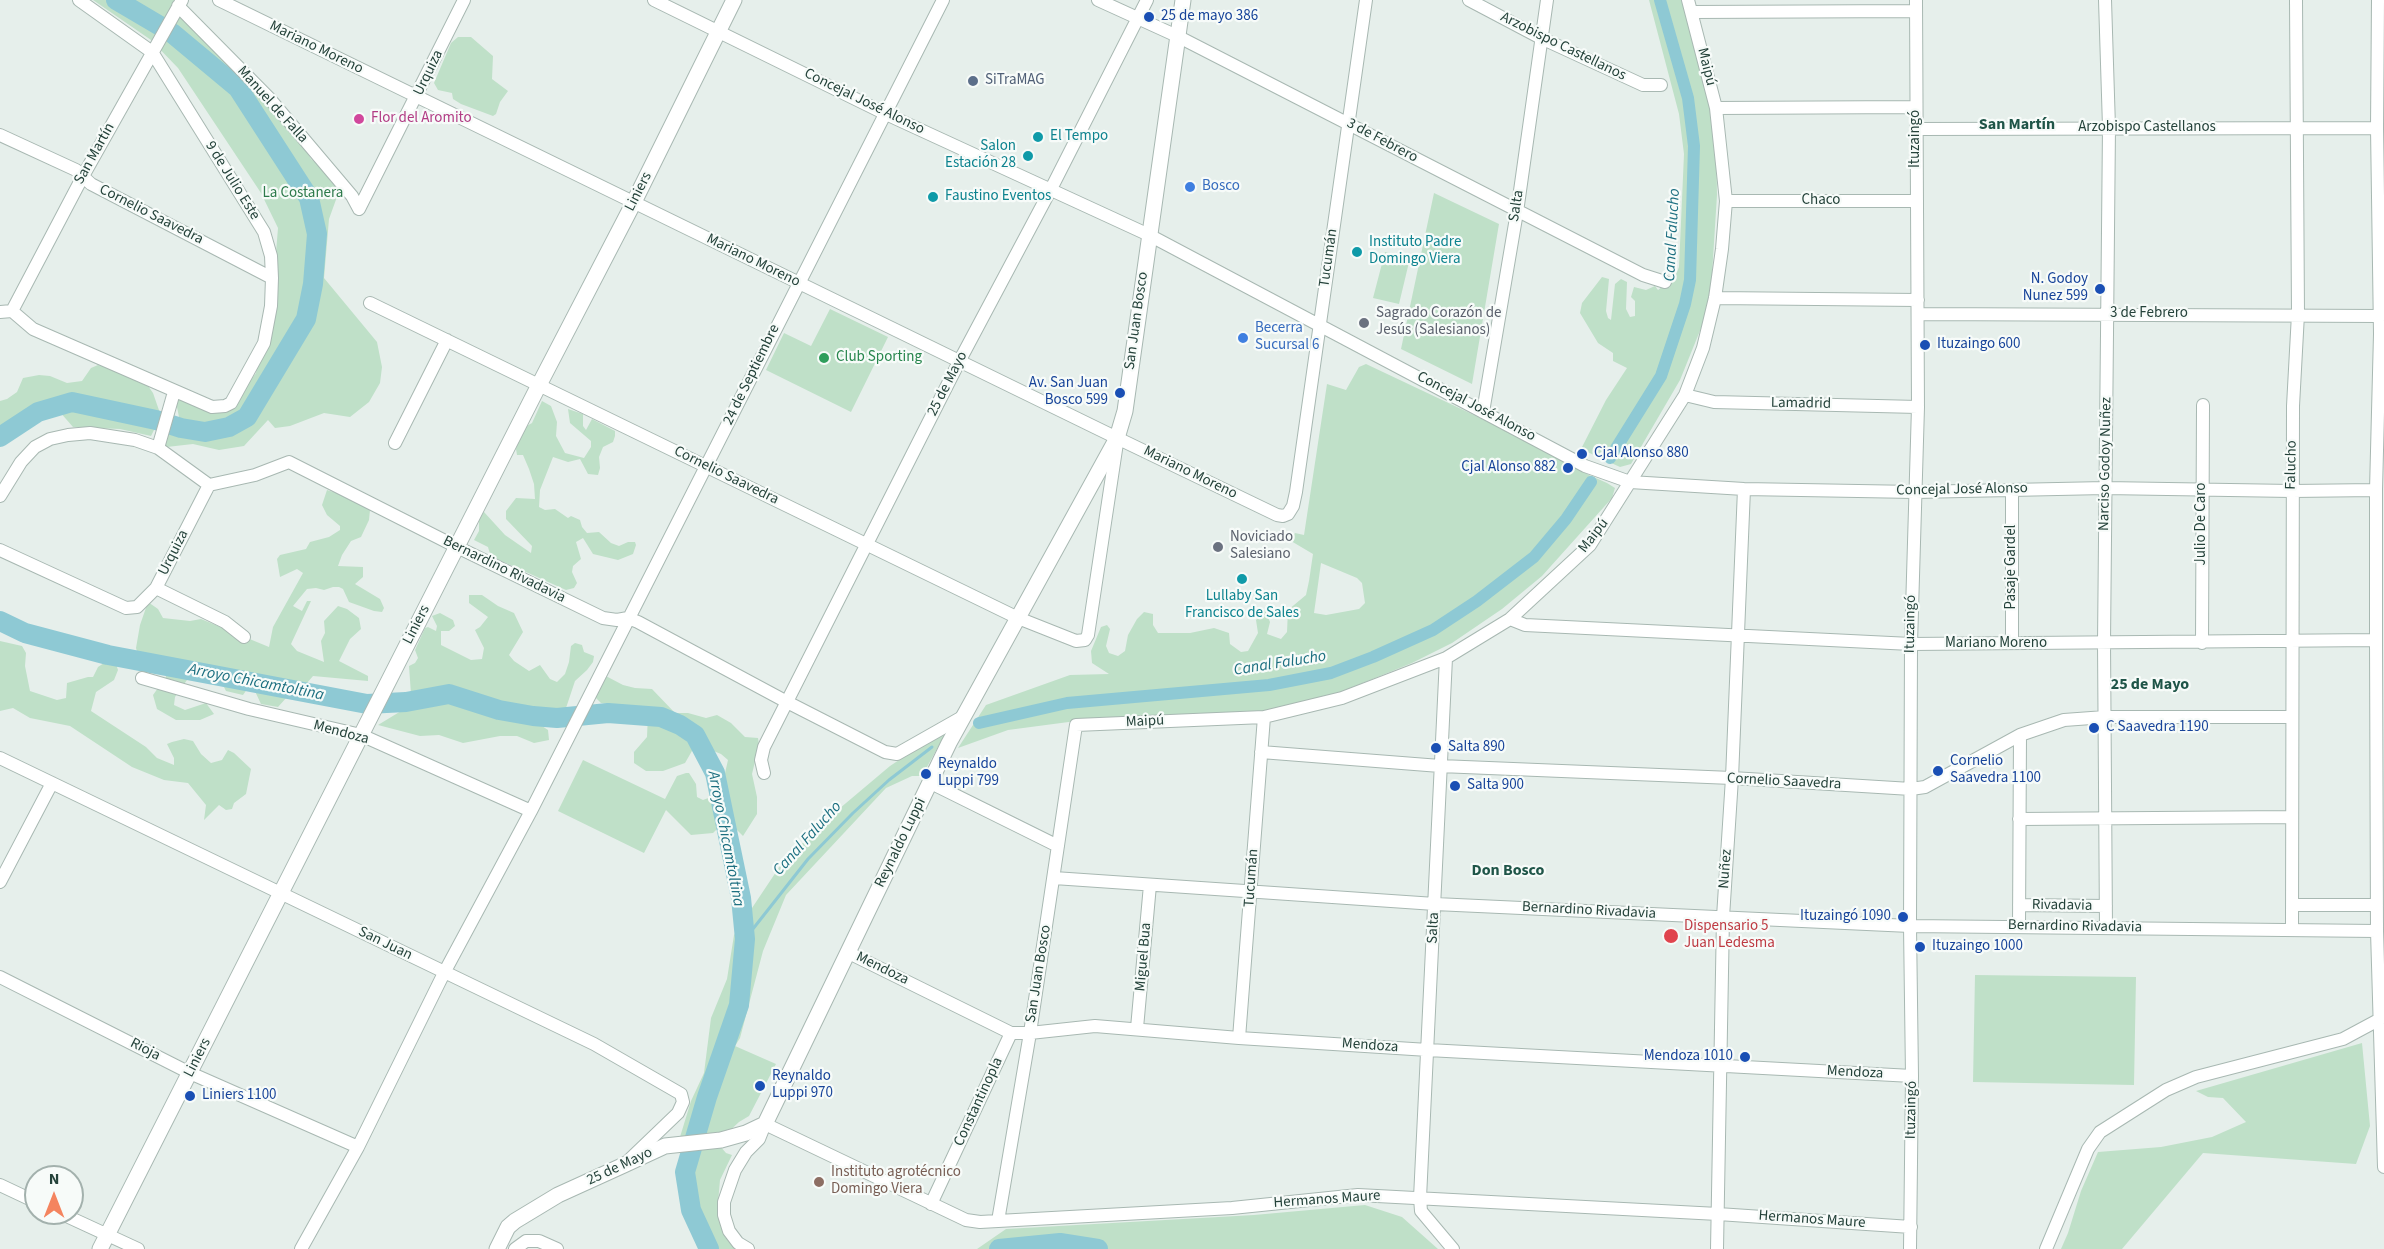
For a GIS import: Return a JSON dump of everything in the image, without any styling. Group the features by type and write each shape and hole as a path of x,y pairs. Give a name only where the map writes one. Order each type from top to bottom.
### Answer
{"street":[{"name":"9 de Julio Este","path":"79,0 153,50 264,232 271,256 272,306 264,343 231,403 212,407 174,392"},
{"name":"Mariano Moreno","path":"219,0 633,204 960,360 1276,515 1288,514"},
{"name":"Urquiza","path":"359,209 464,0"},
{"name":"Concejal José Alonso","path":"654,0 886,114 1149,235 1586,466 1630,482 1744,489 1915,492 2105,488 2376,490"},
{"name":"Liniers","path":"104,1242 456,547 633,204 734,0"},
{"name":"24 de Septiembre","path":"301,1249 358,1148 444,973 531,811 598,675 943,0"},
{"name":"3 de Febrero","path":"1098,0 1177,36 1643,275 1665,282"},
{"name":"25 de Mayo","path":"764,773 762,760 764,747 960,360 1051,189 1147,0"},
{"name":"San Juan Bosco","path":"1085,640 1088,635 1117,438 1125,411 1183,0"},
{"name":"Tucumán","path":"1288,514 1293,506 1296,492 1366,0"},
{"name":"Arzobispo Castellanos","path":"1469,0 1541,38 1643,85 1660,85"},
{"name":"Salta","path":"1483,411 1517,212 1547,0"},
{"name":"Narciso Godoy Nuñez","path":"2105,0 2109,127 2109,314 2104,644 2106,928"},
{"name":"Falucho","path":"2292,930 2292,491 2293,406 2298,314 2296,0"},
{"path":"2378,0 2381,65 2377,129 2380,316 2376,490 2377,905 2383,1017 2384,1167"},
{"path":"1690,6 1916,5"},
{"name":"Ituzaingó","path":"1910,1249 1911,644 1918,406 1916,5"},
{"name":"San Martín","path":"6,312 179,6"},
{"name":"Manuel de Falla","path":"179,6 270,99 352,196 359,209"},
{"name":"Maipú","path":"1076,725 1264,717 1342,698 1446,658 1510,619 1590,545 1685,395 1702,348 1715,298 1722,249 1725,201 1716,108 1690,6"},
{"path":"1716,108 1916,107"},
{"name":"Arzobispo Castellanos","path":"1916,129 2109,127 2377,129"},
{"name":"Cornelio Saavedra","path":"0,135 75,170 91,184 272,278"},
{"name":"Chaco","path":"1725,201 1917,201"},
{"path":"1715,298 1918,300"},
{"name":"Cornelio Saavedra","path":"370,303 1018,618 1076,641 1085,640"},
{"path":"6,312 33,329 174,392 158,448"},
{"name":"3 de Febrero","path":"1918,314 2380,316"},
{"path":"395,443 447,340"},
{"name":"Lamadrid","path":"1685,395 1714,402 1918,406"},
{"name":"Julio De Caro","path":"2202,644 2203,405"},
{"path":"0,496 21,462 35,447 50,439 90,433 135,440 158,448 209,484"},
{"name":"Reynaldo Luppi","path":"748,1249 738,1243 729,1231 724,1215 724,1202 735,1170 746,1152 759,1139 847,952 964,716 1117,438"},
{"name":"Bernardino Rivadavia","path":"209,484 255,476 289,462 456,547 603,618 617,620 628,618 885,752 897,754 964,716"},
{"name":"Urquiza","path":"0,550 126,608 137,607 156,588 209,484"},
{"name":"Nuñez","path":"1717,1249 1722,917 1732,778 1744,489"},
{"name":"Pasaje Gardel","path":"2012,490 2012,643"},
{"path":"156,588 225,622 244,637"},
{"name":"Mariano Moreno","path":"1510,619 1525,625 1911,644 2202,644 2376,640"},
{"name":"Salta","path":"1421,1211 1446,658"},
{"name":"Mendoza","path":"142,678 259,712 364,729 531,811"},
{"name":"Tucumán","path":"1239,1038 1264,717"},
{"name":"Cornelio Saavedra","path":"1261,752 1440,766 1732,778 1911,789 1924,787 2020,735 2064,720 2105,717 2291,717"},
{"name":"San Juan Bosco","path":"998,1221 1030,1033 1076,725"},
{"path":"2019,927 2020,735"},
{"name":"San Juan","path":"0,758 594,1044 681,1094 683,1102 678,1113 624,1165"},
{"path":"0,882 52,783"},
{"path":"931,783 1058,846"},
{"path":"2019,819 2292,817"},
{"name":"Bernardino Rivadavia","path":"1054,879 1435,904 1910,926 2378,931"},
{"name":"Miguel Bua","path":"1137,1028 1150,885"},
{"name":"Rivadavia","path":"2019,905 2106,906"},
{"path":"2292,905 2377,905"},
{"name":"Mendoza","path":"847,952 1011,1033 1095,1026 1137,1028 1239,1038 1428,1050 1912,1076"},
{"name":"Rioja","path":"0,977 190,1073 358,1148"},
{"path":"2046,1249 2088,1149 2100,1132 2166,1090 2196,1077 2343,1040 2383,1017"},
{"name":"Constantinopla","path":"931,1204 1011,1033"},
{"name":"25 de Mayo","path":"497,1249 508,1227 515,1221 558,1196 665,1146 721,1140 765,1125"},
{"name":"Hermanos Maure","path":"765,1125 966,1220 980,1222 1233,1208 1358,1195 1718,1214 1911,1227"},
{"path":"0,1185 24,1196"},
{"path":"1396,1197 1421,1211 1454,1249"},
{"path":"78,1225 104,1242 138,1249"},
{"path":"515,1249 526,1241 539,1241 557,1249"}],"green space":[{"name":"La Costanera","path":"93,0 176,0 286,115 311,159 342,183 329,219 324,278 377,342 382,367 380,383 369,402 350,417 324,413 290,426 275,428 268,420 244,446 219,450 193,444 158,448 165,423 181,427 174,392 226,413 256,373 257,365 269,339 278,228 261,193 178,68 151,40"},
{"path":"1649,0 1681,0 1696,40 1716,128 1717,195 1710,306 1680,380 1631,464 1620,467 1581,449 1606,400 1627,368 1613,361 1613,353 1598,343 1580,313 1582,303 1602,277 1609,279 1606,311 1608,318 1611,320 1615,284 1621,279 1627,282 1626,309 1630,317 1635,316 1635,301 1631,297 1634,287 1646,290 1655,286 1658,290 1675,277 1679,267 1684,154 1679,114"},
{"path":"458,37 471,37 493,56 492,79 508,91 493,116 461,104 453,99 452,93 438,90 434,83 451,43"},
{"path":"1434,193 1499,224 1472,384 1401,349"},
{"path":"1385,252 1410,258 1399,304 1373,298"},
{"name":"Club Sporting","path":"830,309 888,337 851,412 766,370 784,333 811,346"},
{"path":"1366,364 1512,433 1615,488 1612,498 1542,576 1502,609 1452,643 1412,663 1338,693 1246,715 1194,718 1099,718 1008,730 958,748 986,705 1070,675 1109,674 1092,663 1091,651 1101,627 1107,625 1110,629 1106,646 1109,653 1118,656 1125,651 1128,635 1144,612 1153,614 1153,625 1158,633 1190,633 1214,628 1229,633 1230,644 1241,652 1248,651 1258,633 1256,620 1265,610 1270,622 1267,634 1281,639 1287,632 1288,610 1306,595 1309,581 1313,554 1291,541 1295,533 1304,535 1327,384 1346,390 1359,367","holes":["1321,563 1357,578 1362,583 1365,603 1359,609 1326,615 1314,613"]},
{"path":"98,365 120,370 144,380 153,393 161,416 151,436 120,429 73,427 52,403 27,413 0,432 0,401 17,392 23,378 39,375 50,376 67,383 82,381 91,368"},
{"path":"542,401 551,406 557,422 556,436 565,453 584,458 591,447 591,441 570,423 568,409 583,414 583,426 586,430 592,419 615,431 615,436 613,442 603,447 599,457 598,475 588,474 580,459 568,462 553,457 540,490 539,507 545,510 555,509 568,518 571,516 580,520 587,533 599,532 611,543 619,546 635,542 636,545 633,554 618,560 593,554 583,538 576,542 581,559 573,566 572,572 577,583 574,588 566,590 497,559 490,554 488,547 474,540 479,531 479,514 484,512 505,535 531,553 532,546 506,519 506,511 516,498 535,499 534,484 529,469 523,455 517,455 516,449 519,436 525,427 532,423"},
{"path":"327,490 358,500 370,510 369,520 361,537 351,541 338,566 363,567 363,577 355,584 380,599 384,608 382,612 374,611 349,602 343,589 339,587 324,590 307,589 293,606 302,611 307,601 311,601 291,644 297,651 324,662 321,641 325,633 324,621 338,606 347,609 359,618 361,629 350,639 339,661 368,676 368,681 313,676 307,683 296,687 278,707 261,704 250,685 243,695 226,691 219,677 205,676 187,680 175,697 174,705 185,710 206,703 214,714 200,720 176,720 157,709 153,695 166,677 165,669 140,662 136,648 140,625 148,602 158,609 163,618 190,621 201,619 269,647 273,627 303,573 297,569 280,577 277,559 280,555 306,549 310,542 329,537 340,530 340,526 327,515 322,505"},
{"path":"469,595 482,595 514,613 523,632 509,655 529,671 540,665 550,679 557,682 565,674 571,646 575,643 582,645 584,652 594,656 587,670 575,681 566,708 549,710 542,726 548,730 549,740 534,743 517,736 500,736 463,743 439,735 420,736 378,725 406,708 411,694 409,666 418,658 415,650 425,628 436,631 437,626 432,616 440,613 453,620 455,626 449,631 441,631 441,645 471,660 482,659 484,648 475,630 488,617 469,603"},
{"path":"0,641 22,646 26,653 25,666 30,691 57,700 66,698 67,683 93,677 98,667 104,663 116,664 118,670 114,680 96,692 91,711 146,747 157,758 174,765 174,758 167,744 184,739 193,741 201,754 211,763 222,760 228,750 234,753 251,769 246,794 234,803 232,809 226,810 219,805 204,820 206,805 188,783 164,780 132,767 70,726 30,718 13,708 0,711"},
{"path":"604,675 623,685 652,689 675,713 688,713 706,718 717,715 731,723 745,737 758,738 759,745 752,774 757,797 757,814 743,836 735,828 719,827 713,833 691,835 666,810 644,853 558,811 583,760 665,799 677,776 686,773 689,773 696,784 697,797 703,800 711,797 723,782 728,760 721,754 696,744 685,763 663,771 646,771 634,763 634,752 647,737 648,713 640,708 601,703 596,698 596,688"},
{"path":"949,727 922,776 912,776 886,788 786,895 763,951 740,1038 735,1046 776,1064 749,1116 723,1137 718,1132 720,1146 726,1153 732,1155 720,1180 718,1203 721,1222 725,1237 737,1249 699,1249 684,1207 680,1137 691,1101 704,1073 711,1018 727,979 734,935 782,863 833,814 890,766"},
{"path":"1975,975 2136,977 2134,1085 1973,1082"},
{"path":"2362,1043 2370,1126 2356,1164 2203,1153 2122,1249 2061,1249 2081,1191 2098,1152 2161,1147 2212,1137 2246,1122 2223,1098 2208,1097 2196,1091"},
{"path":"1365,1205 1402,1217 1438,1249 977,1249 1006,1229 1254,1215"}],"waterway":[{"name":"Arroyo Chicamtoltina","path":"0,437 38,412 72,402 205,432 229,427 247,417 306,319 313,284 317,234 309,198 238,88 172,33 116,0"},
{"name":"Canal Falucho","path":"1610,458 1661,376 1685,304 1690,280 1694,146 1688,98 1660,0"},
{"name":"Canal Falucho","path":"979,723 1067,703 1269,685 1331,673 1373,657 1433,630 1477,601 1534,557 1566,519 1591,482"},
{"name":"Arroyo Chicamtoltina","path":"0,621 25,633 108,655 367,704 406,702 449,694 499,710 533,716 557,718 608,713 661,717 680,725 695,735 715,773 741,898 745,939 739,1005 707,1097 685,1172 691,1210 709,1249"},
{"name":"Canal Falucho","path":"745,939 808,859 889,780 932,747"},
{"name":"Arroyo Chicamtoltina","path":"999,1249 1060,1243 1098,1249"}],"place":[{"name":"25 de mayo 386","path":"1149,17"},
{"name":"SiTraMAG","path":"973,81"},
{"name":"Flor del Aromito","path":"359,119"},
{"name":"El Tempo","path":"1038,137"},
{"name":"Salon Estación 28","path":"1028,156"},
{"name":"Bosco","path":"1190,187"},
{"name":"Faustino Eventos","path":"933,197"},
{"name":"Instituto Padre Domingo Viera","path":"1357,252"},
{"name":"N. Godoy Nunez 599","path":"2100,289"},
{"name":"Sagrado Corazón de Jesús (Salesianos)","path":"1364,323"},
{"name":"Becerra Sucursal 6","path":"1243,338"},
{"name":"Ituzaingo 600","path":"1925,345"},
{"name":"Club Sporting","path":"824,358"},
{"name":"Av. San Juan Bosco 599","path":"1120,393"},
{"name":"Cjal Alonso 880","path":"1582,454"},
{"name":"Cjal Alonso 882","path":"1568,468"},
{"name":"Noviciado Salesiano","path":"1218,547"},
{"name":"Lullaby San Francisco de Sales","path":"1242,579"},
{"name":"C Saavedra 1190","path":"2094,728"},
{"name":"Salta 890","path":"1436,748"},
{"name":"Cornelio Saavedra 1100","path":"1938,771"},
{"name":"Reynaldo Luppi 799","path":"926,774"},
{"name":"Salta 900","path":"1455,786"},
{"name":"Ituzaingó 1090","path":"1903,917"},
{"name":"Dispensario 5 Juan Ledesma","path":"1671,936"},
{"name":"Ituzaingo 1000","path":"1920,947"},
{"name":"Mendoza 1010","path":"1745,1057"},
{"name":"Reynaldo Luppi 970","path":"760,1086"},
{"name":"Liniers 1100","path":"190,1096"},
{"name":"Instituto agrotécnico Domingo Viera","path":"819,1182"}],"district":[{"name":"San Martín","path":"2017,125"},
{"name":"25 de Mayo","path":"2150,685"},
{"name":"Don Bosco","path":"1508,871"}]}
